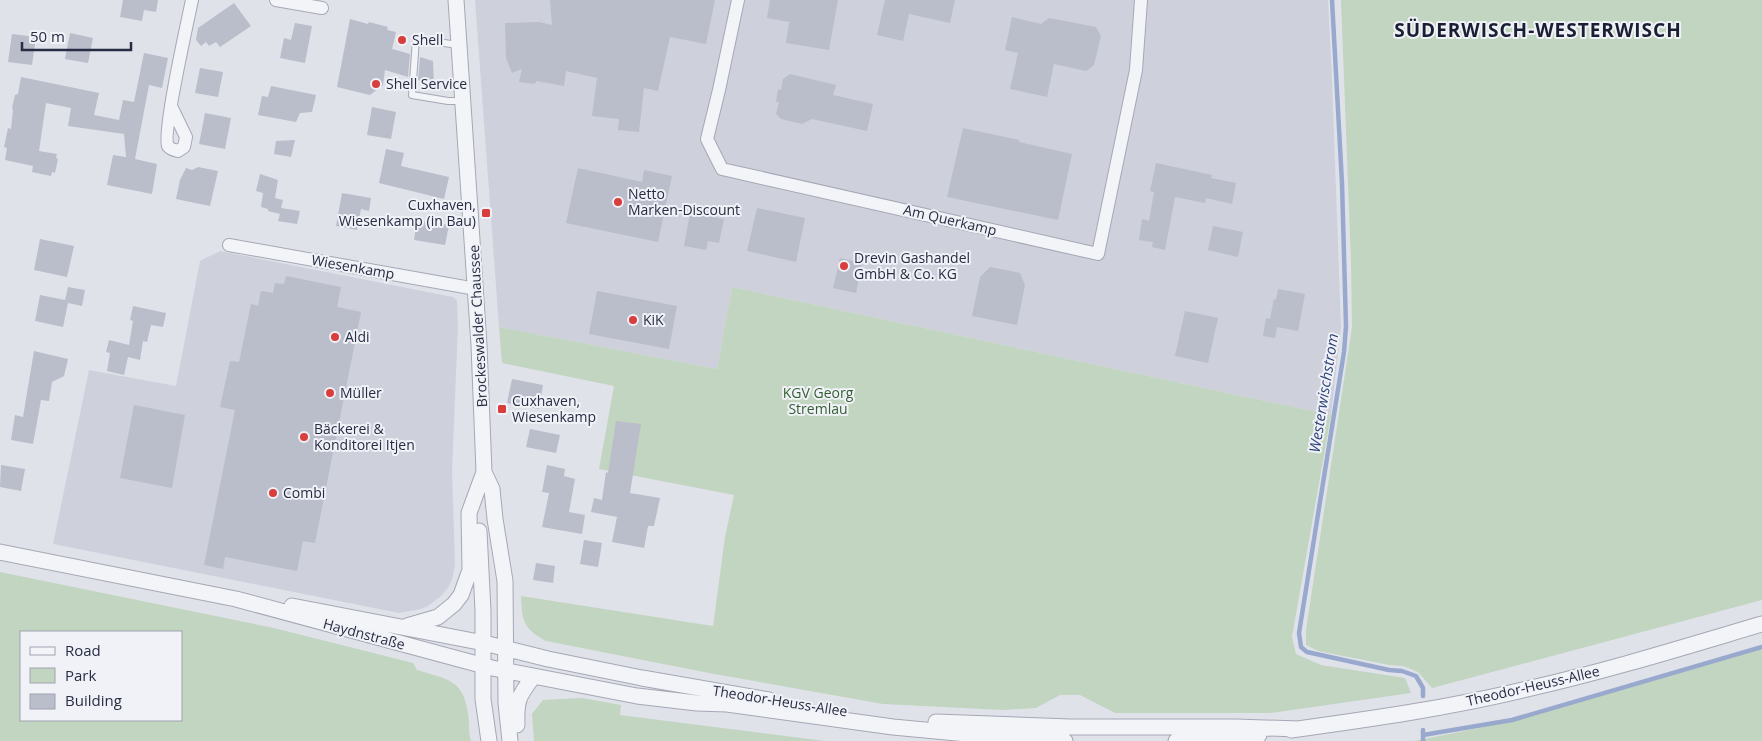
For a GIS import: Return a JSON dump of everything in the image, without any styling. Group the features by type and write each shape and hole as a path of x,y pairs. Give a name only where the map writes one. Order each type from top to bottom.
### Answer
{"street":[{"path":"171,106 192,0"},
{"path":"276,0 322,8"},
{"name":"Brockeswalder Chaussee","path":"456,0 483,410 484,472 476,495 483,595 494,646 493,668 506,703 510,741"},
{"name":"Am Querkamp","path":"738,0 707,139 722,168 1098,254 1136,70 1141,0"},
{"name":"Wiesenkamp","path":"229,245 476,289"},
{"name":"Brockeswalder Chaussee","path":"484,472 492,489 505,581 494,646 493,668 483,698 489,741"},
{"path":"403,627 438,617 462,595 470,570 469,513 476,495"},
{"name":"Haydnstraße","path":"0,552 236,599 493,668"},
{"name":"Haydnstraße","path":"236,599 306,608 494,646"},
{"name":"Theodor-Heuss-Allee","path":"1176,741 1230,738 1410,714 1526,690 1622,665 1762,624"},
{"name":"Theodor-Heuss-Allee","path":"494,646 642,678 877,717 1069,736"},
{"name":"Theodor-Heuss-Allee","path":"493,668 637,696 697,703 727,704 893,727 1020,739 1236,727 1299,729"},
{"path":"517,741 516,706 520,695 533,677"}],"lane":[{"path":"459,45 416,39 412,95 448,102 463,101"}],"shaded area":[{"path":"475,0 1328,0 1341,328 1331,415 732,287 717,369 499,327"},
{"path":"220,251 453,297 457,300 458,326 452,471 455,565 448,588 428,606 399,613 53,544 89,370 176,386 200,261"}],"green space":[{"path":"1341,0 1762,0 1762,600 1432,688 1418,672 1403,666 1318,651 1306,645 1306,630 1352,327"},
{"name":"KGV Georg Stremlau","path":"732,287 1331,415 1292,637 1296,654 1321,665 1405,678 1411,693 1271,713 1115,713 1080,695 1060,695 1036,708 1002,710 883,704 709,673 546,641 538,637 525,623 521,596 713,626 725,537 734,495 599,469 614,386 502,363 499,327 717,369"},
{"path":"0,572 274,628 413,663 417,670 445,679 458,687 466,702 471,741 0,741"},
{"path":"1762,649 1762,741 1414,741 1499,724"},
{"path":"582,698 621,705 620,715 825,741 534,741 532,714 543,700"}],"building":[{"path":"123,0 158,0 156,12 144,10 142,21 120,17"},
{"path":"550,0 715,0 706,44 670,37 658,91 644,88 639,132 618,130 619,119 592,116 597,78 566,71 564,86 536,81 535,84 519,82 522,69 512,73 506,58 505,23 539,22 552,25"},
{"path":"770,0 838,0 829,50 786,43 789,22 767,18"},
{"path":"885,0 955,0 950,23 909,14 903,41 877,35"},
{"path":"234,3 251,26 220,47 216,42 209,46 206,42 201,46 196,40 198,28"},
{"path":"1012,17 1041,24 1049,18 1096,27 1101,36 1094,65 1086,71 1054,64 1047,97 1010,89 1018,53 1005,50"},
{"path":"350,19 388,27 387,30 396,32 392,49 410,54 408,77 385,70 383,85 370,95 337,87"},
{"path":"295,23 312,26 305,63 280,58 284,38 291,40"},
{"path":"70,33 93,38 88,63 65,59"},
{"path":"12,34 36,37 32,65 8,62"},
{"path":"144,53 168,58 162,88 149,85 135,159 157,164 152,194 107,185 113,155 126,157 124,134 68,126 71,108 46,103 39,151 57,154 56,158 58,159 55,173 52,172 51,176 32,172 33,166 5,160 7,148 4,147 8,128 11,129 12,108 15,95 18,94 21,77 99,93 94,115 119,120 123,100 134,102"},
{"path":"420,57 433,61 434,86 418,80"},
{"path":"200,68 223,72 218,97 195,93"},
{"path":"790,74 836,85 833,95 873,104 867,131 812,119 802,124 781,119 776,114 779,102 776,102 778,89 781,90 783,79"},
{"path":"271,86 316,95 312,112 300,113 296,122 258,115 262,96 268,97"},
{"path":"372,107 396,112 391,139 367,135"},
{"path":"205,113 231,118 225,149 199,144"},
{"path":"963,128 1072,154 1058,220 947,197"},
{"path":"295,140 291,157 274,154 276,141"},
{"path":"386,149 404,153 401,166 449,177 444,199 379,183"},
{"path":"1156,163 1212,175 1211,178 1236,183 1232,204 1206,198 1205,203 1175,197 1165,250 1152,247 1153,242 1139,240 1142,219 1149,221 1154,192 1150,191"},
{"path":"198,167 218,171 210,206 176,199 180,180 186,168 192,170"},
{"name":"Netto Marken-Discount","path":"578,168 642,182 644,170 672,176 658,242 566,223"},
{"path":"260,174 278,180 275,198 283,200 281,208 300,211 297,224 278,221 280,214 261,207 263,193 256,191"},
{"path":"342,193 371,198 369,211 361,209 357,230 336,226"},
{"path":"757,208 805,218 796,262 747,251"},
{"path":"690,213 724,219 719,243 708,241 706,250 684,246"},
{"path":"417,220 449,225 445,245 414,240"},
{"path":"1213,226 1243,232 1238,257 1208,250"},
{"path":"40,239 74,246 67,277 34,270"},
{"path":"840,258 862,263 856,293 833,288"},
{"path":"990,267 1020,273 1025,285 1017,325 972,316 980,277"},
{"path":"286,276 341,287 337,307 361,312 315,543 303,541 297,571 225,557 223,569 204,565 235,410 220,407 230,361 239,362 251,304 258,306 261,291 273,293 275,283 284,284"},
{"path":"68,287 85,290 82,306 68,303 63,327 35,321 40,295 65,300"},
{"path":"1278,289 1305,294 1298,331 1277,327 1275,338 1263,336 1266,318 1270,319"},
{"name":"KiK","path":"597,291 677,306 669,349 589,334"},
{"path":"133,306 166,313 163,327 151,325 147,342 143,341 140,360 128,357 124,375 107,371 110,353 106,352 109,340 129,345 133,321 130,320"},
{"path":"1185,311 1218,318 1208,363 1175,356"},
{"path":"34,351 68,359 64,376 52,382 49,401 41,400 33,444 11,440 15,415 23,417"},
{"path":"512,379 543,385 539,409 507,403"},
{"path":"134,405 185,415 172,488 120,478"},
{"path":"616,421 641,424 630,493 660,498 654,526 648,526 644,548 612,542 617,517 591,512 594,498 602,500"},
{"path":"530,429 560,435 556,453 526,447"},
{"path":"1,465 25,469 21,491 0,487"},
{"path":"547,465 565,469 564,476 575,479 569,512 585,515 582,534 542,527 549,493 542,492"},
{"path":"584,540 602,543 598,567 580,564"},
{"path":"536,563 555,566 553,583 533,580"}],"waterway":[{"name":"Westerwischstrom","path":"1332,0 1342,183 1346,326 1344,352 1299,633 1301,647 1307,652 1389,670 1402,671 1416,676 1423,688 1423,696"},
{"path":"1423,735 1512,720 1762,647"},
{"name":"Westerwischstrom","path":"1423,730 1423,741"}],"place":[{"name":"Shell","path":"402,40"},
{"name":"Shell Service","path":"376,84"},
{"name":"Netto Marken-Discount","path":"618,202"},
{"name":"Cuxhaven, Wiesenkamp (in Bau)","path":"486,213"},
{"name":"Drevin Gashandel GmbH & Co. KG","path":"844,266"},
{"name":"KiK","path":"633,320"},
{"name":"Aldi","path":"335,337"},
{"name":"Müller","path":"330,393"},
{"name":"Cuxhaven, Wiesenkamp","path":"502,409"},
{"name":"Bäckerei & Konditorei Itjen","path":"304,437"},
{"name":"Combi","path":"273,493"}],"district":[{"name":"SÜDERWISCH-WESTERWISCH","path":"1538,30"}]}
